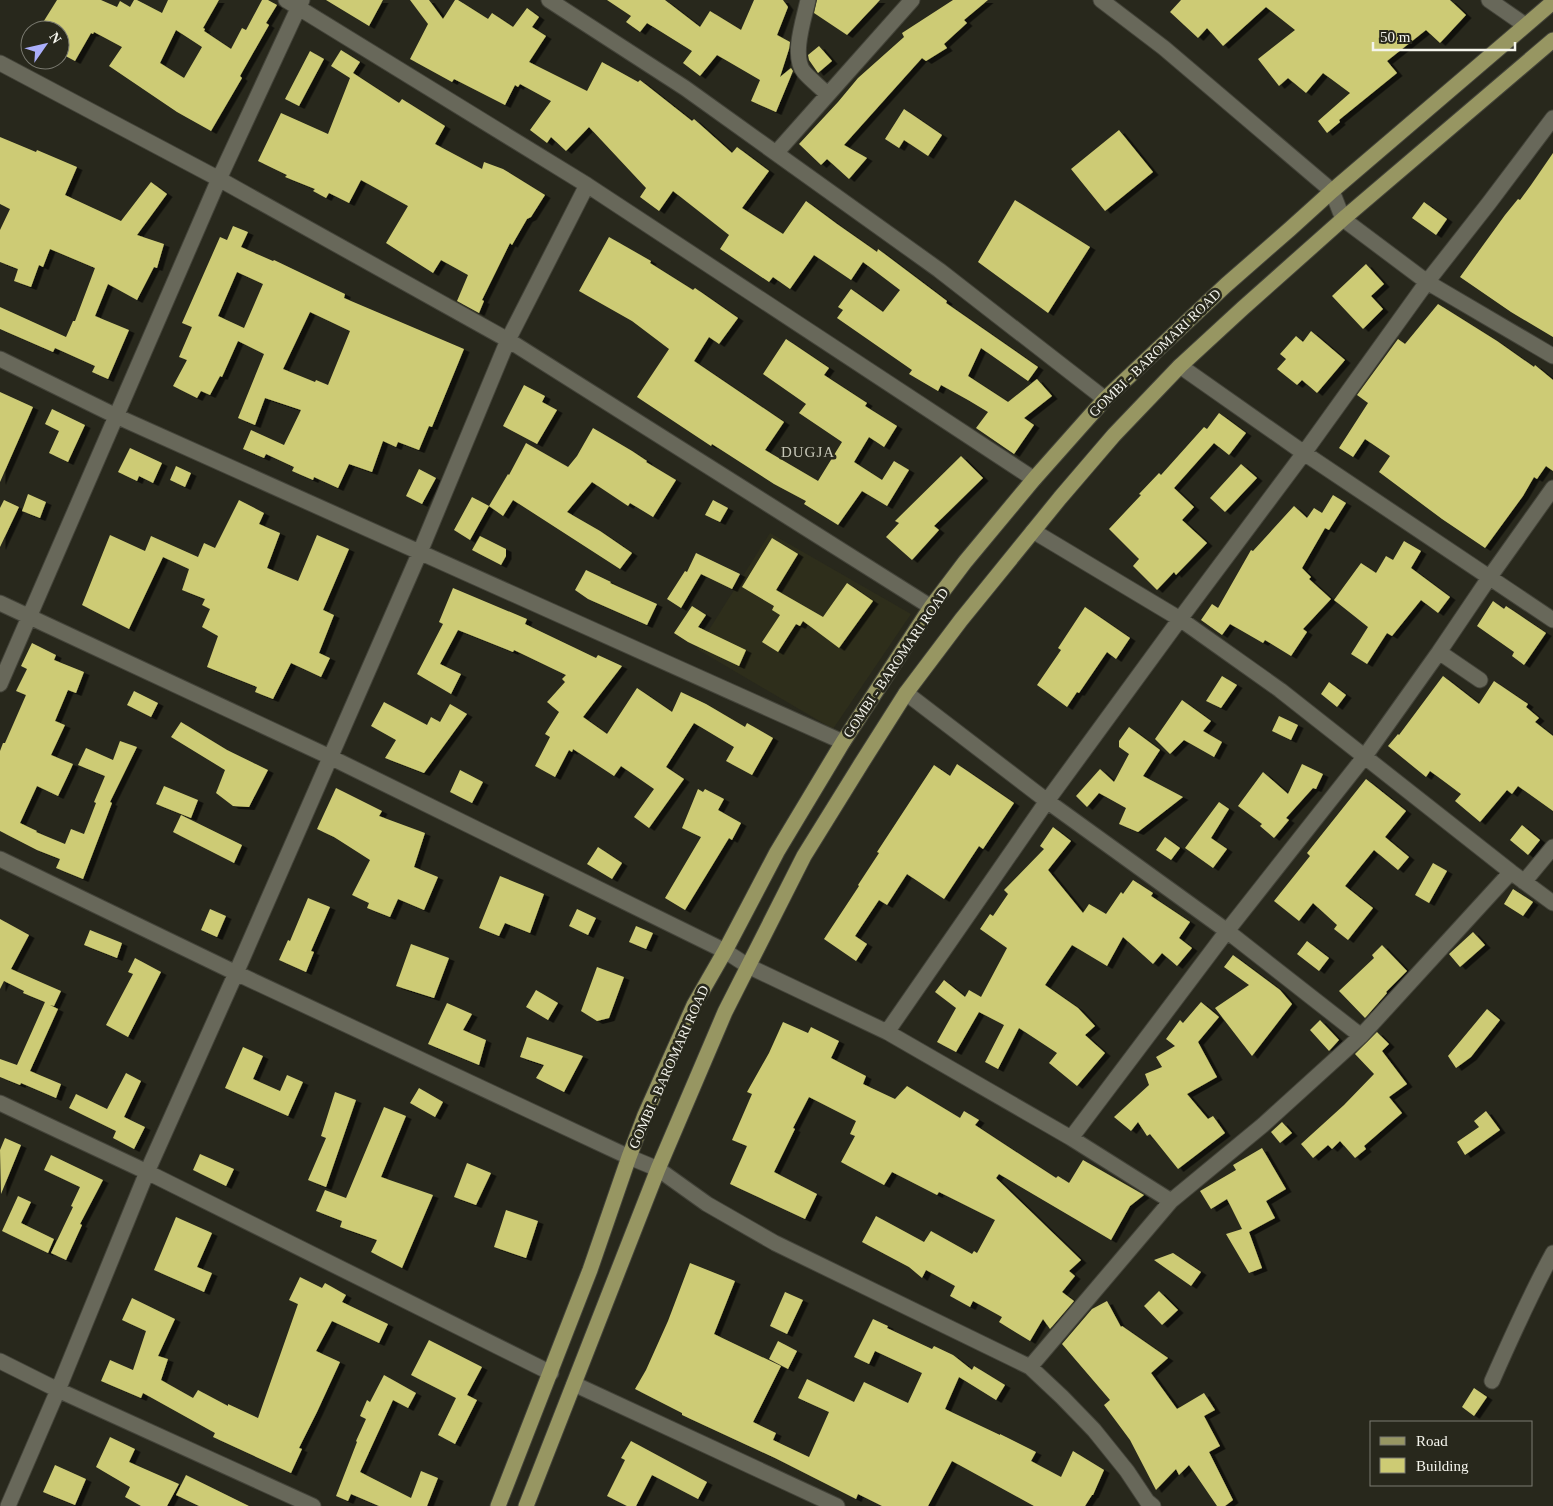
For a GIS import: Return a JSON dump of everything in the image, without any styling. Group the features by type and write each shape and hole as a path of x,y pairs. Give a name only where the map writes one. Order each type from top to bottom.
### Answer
{"main road":[{"name":"GOMBI - BAROMARI ROAD","path":"498,1506 590,1270 645,1115 694,1005 725,951 776,852 843,742 931,607 1034,479 1105,399 1226,285 1332,191 1553,2"},
{"name":"GOMBI - BAROMARI ROAD","path":"526,1506 658,1169 725,1012 804,856 906,693 961,620 1060,498 1114,435 1180,366 1343,219 1553,40"}],"street":[{"path":"549,0 685,88 776,153 939,270 1105,399"},
{"path":"808,0 798,60 803,71 827,94"},
{"path":"776,153 912,0"},
{"path":"1101,0 1164,48 1332,191 1343,219 1427,282 1553,356"},
{"path":"1489,0 1525,25"},
{"path":"0,684 296,2 587,185 1034,479"},
{"path":"0,63 219,179 508,340 931,607"},
{"path":"887,1032 1047,801 1304,453 1427,282 1553,118"},
{"path":"8,1506 58,1390 147,1172 420,552 508,340 587,185"},
{"path":"0,359 116,416 843,742"},
{"path":"1180,366 1304,453 1553,620"},
{"path":"1070,1138 1227,931 1365,756 1553,488"},
{"path":"1033,532 1180,619 1280,690 1553,903"},
{"path":"0,603 330,757 725,951 748,966 887,1032 1070,1138 1171,1201"},
{"path":"1439,652 1480,680"},
{"path":"906,693 1047,801 1227,931 1361,1036"},
{"path":"1524,882 1553,847"},
{"path":"0,859 236,973 658,1169 707,1204 775,1244 1030,1367 1094,1430 1148,1501 1154,1506"},
{"path":"1030,1367 1171,1201 1264,1125 1361,1036 1511,872"},
{"path":"0,1103 147,1172 551,1373"},
{"path":"1492,1382 1536,1283 1553,1254"},
{"path":"0,1361 58,1390 313,1506"},
{"path":"574,1384 837,1506"}],"shaded area":[{"path":"770,533 911,614 833,729 697,649"}],"building":[{"path":"57,0 101,0 117,7 120,1 130,7 134,0 137,0 162,13 168,0 219,0 203,28 205,29 204,31 231,49 242,28 246,30 262,0 268,0 277,5 266,23 269,25 240,76 242,78 211,131 177,112 109,66 122,47 94,32 93,34 91,33 75,61 70,58 70,20 44,20","holes":["176,30 202,47 184,78 160,63"]},
{"path":"326,0 383,0 369,26"},
{"path":"410,0 429,0 443,19 455,0 458,0 488,19 492,13 513,27 527,8 539,17 532,27 546,36 529,62 587,91 602,62 638,82 640,80 692,121 694,119 732,153 737,147 769,171 742,208 783,234 806,201 877,252 878,249 947,301 946,303 1038,367 1028,381 981,348 968,376 1008,402 1037,379 1052,396 1024,418 1034,425 1014,454 976,428 988,412 941,385 938,391 909,374 912,370 837,318 843,310 838,307 851,289 883,312 900,290 863,262 851,280 814,255 790,289 773,277 769,282 720,249 729,235 673,191 659,211 640,197 646,188 589,127 566,151 551,137 547,143 530,130 551,101 520,84 518,87 515,85 505,105 454,79 452,82 410,59 428,24"},
{"path":"607,0 665,0 700,27 710,11 741,30 754,0 783,0 788,7 777,35 790,42 780,77 791,68 793,71 776,112 751,101 760,80 717,55 700,76 683,63 692,51 647,23 640,32 626,22 631,16"},
{"path":"817,0 880,0 847,35 814,13"},
{"path":"953,0 988,0 964,20 967,23 944,44 947,48 926,61 922,58 844,145 867,158 849,179 827,159 821,165 799,144 858,78 904,37 902,33"},
{"path":"1181,0 1450,0 1466,15 1440,43 1426,30 1387,61 1397,73 1339,120 1340,122 1327,133 1318,121 1350,93 1323,73 1306,93 1288,78 1279,86 1258,59 1295,30 1266,7 1223,46 1207,28 1198,38 1170,12"},
{"path":"819,46 832,61 818,73 809,60 808,55"},
{"path":"341,50 360,62 353,73 399,103 402,99 445,126 435,144 482,169 484,162 503,169 545,195 531,217 527,219 512,245 510,243 482,300 484,301 479,313 457,301 468,275 441,260 433,273 386,243 408,206 361,180 349,203 329,193 326,198 313,191 315,189 285,177 287,175 258,161 281,113 328,134 350,78 331,66"},
{"path":"310,51 324,59 299,106 285,99"},
{"path":"904,109 942,135 928,156 904,140 899,148 885,139"},
{"path":"1119,130 1153,172 1105,211 1071,169"},
{"path":"0,137 77,167 65,195 121,221 151,182 167,194 137,235 164,244 157,268 154,267 137,300 108,284 95,316 129,330 108,379 92,372 95,366 55,348 53,352 0,329 0,307 66,337 73,321 75,321 95,268 50,249 43,267 39,265 31,287 14,281 18,269 0,262 0,230 10,209 0,204"},
{"path":"1553,153 1553,337 1511,312 1460,277 1505,215 1518,199 1520,200"},
{"path":"1015,200 1090,247 1048,313 978,262"},
{"path":"1424,202 1447,219 1436,235 1412,218"},
{"path":"233,226 248,232 241,247 274,260 345,294 344,298 464,349 432,427 429,426 419,450 398,442 396,447 383,441 372,472 349,464 338,488 314,477 313,480 292,471 294,467 266,454 264,458 243,449 251,430 284,445 301,410 265,398 255,425 238,418 264,354 238,341 222,377 220,376 210,395 201,391 197,398 173,386 187,360 179,357 192,327 182,323 220,237 227,240","holes":["237,272 263,284 244,328 218,316","310,312 350,331 328,385 316,380 315,382 283,369"]},
{"path":"609,237 651,261 650,263 693,290 695,288 738,318 719,344 709,337 694,361 784,422 765,450 818,481 842,442 799,413 806,404 763,374 786,339 829,368 824,375 867,403 865,406 897,426 884,447 869,437 854,462 882,480 894,461 909,470 887,506 862,491 838,525 804,504 806,501 774,484 712,444 711,446 637,397 669,349 632,321 579,291"},
{"path":"1366,264 1384,284 1371,296 1383,309 1363,329 1332,296"},
{"path":"1438,304 1534,367 1535,365 1553,380 1553,471 1546,466 1537,479 1534,477 1523,496 1485,548 1379,472 1390,456 1365,439 1353,457 1339,448 1368,403 1357,395 1398,339 1405,344"},
{"path":"1311,331 1345,360 1317,393 1302,380 1297,385 1277,369 1286,359 1280,354 1296,336 1303,342"},
{"path":"524,385 545,396 542,402 557,410 537,444 503,426"},
{"path":"0,392 33,407 0,482"},
{"path":"52,409 85,425 68,462 49,453 59,431 45,424"},
{"path":"1219,413 1246,433 1229,455 1214,443 1174,488 1194,507 1182,520 1207,543 1176,575 1174,572 1157,590 1133,566 1139,559 1109,529 1141,495 1139,494 1159,473 1161,475 1204,427 1207,429"},
{"path":"593,428 676,480 653,517 630,503 628,506 592,482 567,512 600,531 632,553 620,569 513,500 503,516 489,506 509,475 526,443 568,467 577,456"},
{"path":"130,448 162,463 153,483 139,476 137,481 118,472"},
{"path":"961,456 983,478 934,526 939,530 912,560 886,537 899,523 895,521"},
{"path":"1241,464 1257,478 1225,512 1210,498"},
{"path":"176,466 191,473 185,487 170,480"},
{"path":"419,469 436,478 422,504 406,496"},
{"path":"28,494 46,502 40,518 22,511"},
{"path":"1333,495 1346,503 1329,530 1325,528 1302,568 1311,577 1309,579 1331,599 1303,629 1307,632 1291,656 1265,640 1263,643 1230,624 1222,635 1201,620 1212,604 1218,608 1251,550 1253,551 1294,506 1307,518 1314,508 1322,513"},
{"path":"472,497 489,506 470,540 454,530"},
{"path":"4,500 19,507 0,547 0,508"},
{"path":"239,500 264,513 259,524 280,533 267,568 298,581 317,535 349,549 323,610 334,615 319,653 330,658 321,677 291,663 273,699 255,692 257,687 207,667 218,636 202,627 210,609 202,605 205,599 182,590 189,569 163,557 129,629 82,605 110,535 145,551 151,536 198,557 204,543 215,548"},
{"path":"713,500 728,508 720,522 705,515"},
{"path":"480,536 506,549 506,556 501,565 472,550"},
{"path":"772,538 798,554 776,590 823,617 847,583 873,601 839,648 803,621 800,626 796,624 778,652 762,642 780,615 772,610 774,606 742,587"},
{"path":"1404,541 1421,551 1411,568 1450,597 1438,613 1421,600 1392,636 1387,633 1367,664 1351,654 1368,627 1334,600 1361,563 1376,573 1386,556 1393,560"},
{"path":"696,553 740,574 732,589 701,574 681,608 667,599 685,571 687,572"},
{"path":"586,570 657,604 647,625 588,599 575,590"},
{"path":"453,588 527,619 525,624 596,658 598,655 622,666 583,717 607,734 637,688 672,712 681,692 745,727 747,723 773,738 752,775 726,761 734,747 694,723 666,767 684,779 649,828 634,817 654,789 621,766 614,776 573,749 572,752 569,750 555,777 535,766 550,737 545,734 559,712 547,702 565,682 562,679 566,675 514,650 513,652 458,630 440,664 461,674 451,694 417,674 443,624 439,622"},
{"path":"1493,601 1504,609 1506,606 1546,633 1524,665 1512,656 1514,652 1477,626"},
{"path":"692,606 706,615 698,627 746,650 739,666 688,642 674,633"},
{"path":"1085,607 1130,638 1116,659 1107,652 1067,707 1037,685 1061,650 1058,648"},
{"path":"32,643 56,655 54,660 84,672 76,693 68,690 55,721 65,725 51,755 73,764 58,796 37,786 20,823 65,844 71,829 84,834 105,776 78,765 86,748 113,760 120,741 137,747 110,802 112,803 83,879 56,868 60,859 37,850 0,831 0,751 26,695 16,691 27,669 21,666"},
{"path":"1222,676 1237,685 1221,708 1206,701"},
{"path":"1443,676 1479,704 1494,681 1528,704 1526,707 1539,718 1535,722 1553,736 1553,811 1518,786 1512,794 1507,790 1480,822 1455,801 1461,794 1430,771 1426,777 1388,746 1399,735"},
{"path":"1329,682 1346,695 1337,707 1321,694"},
{"path":"134,691 158,703 151,717 127,705"},
{"path":"1182,700 1211,721 1203,731 1222,742 1214,757 1184,740 1170,754 1155,739"},
{"path":"384,702 427,725 431,717 440,722 450,704 467,714 424,773 385,758 396,740 371,726"},
{"path":"1279,716 1298,725 1291,740 1272,731"},
{"path":"181,722 227,750 268,770 249,807 233,806 216,793 225,770 171,737"},
{"path":"1129,727 1160,750 1143,776 1183,797 1138,832 1119,824 1126,808 1099,793 1087,807 1076,796 1100,769 1114,782 1129,754 1119,747 1119,741"},
{"path":"957,764 1014,803 983,849 979,846 944,899 907,874 887,905 879,900 855,936 867,944 856,961 824,939 859,886 879,853 877,852 934,765 950,776"},
{"path":"1302,764 1323,774 1316,789 1313,788 1286,818 1289,820 1274,838 1260,826 1262,824 1238,806 1263,772 1288,794"},
{"path":"460,770 483,782 472,803 450,792"},
{"path":"1366,779 1406,811 1385,837 1409,857 1398,870 1374,850 1345,886 1373,908 1348,940 1334,929 1337,925 1313,903 1299,921 1274,901 1310,856 1307,853"},
{"path":"164,786 198,800 191,818 156,804"},
{"path":"336,788 382,811 379,816 425,833 414,867 438,877 424,910 398,899 390,917 367,908 369,903 352,895 370,860 334,837 317,829"},
{"path":"698,789 703,792 705,789 724,799 718,810 741,823 732,840 729,838 685,910 665,898 701,837 682,828"},
{"path":"1219,802 1229,809 1211,838 1227,849 1213,868 1185,848"},
{"path":"181,815 242,845 234,863 173,832"},
{"path":"1522,825 1540,840 1528,855 1510,840"},
{"path":"1053,827 1071,841 1048,870 1083,913 1089,904 1106,914 1121,892 1123,894 1133,880 1153,893 1151,896 1190,922 1179,938 1192,948 1177,966 1162,953 1153,964 1123,937 1107,966 1072,945 1045,985 1078,1008 1095,1026 1085,1035 1105,1053 1077,1086 1049,1063 1057,1053 1019,1028 998,1069 985,1062 1004,1025 979,1012 956,1052 937,1042 956,1008 935,992 944,980 965,997 969,990 981,997 1007,948 980,929 990,914 993,916 1008,894 1004,890 1044,849 1040,846"},
{"path":"1165,837 1180,848 1171,860 1156,850"},
{"path":"598,847 622,863 612,879 587,864"},
{"path":"1433,863 1447,871 1429,903 1415,895"},
{"path":"500,876 544,894 530,933 505,923 499,936 479,928"},
{"path":"1513,889 1533,902 1523,916 1504,904"},
{"path":"308,898 330,907 311,951 314,952 306,972 279,960 288,940 290,941"},
{"path":"210,909 226,916 217,937 201,930"},
{"path":"577,909 596,918 588,935 569,926"},
{"path":"0,919 29,935 11,969 61,991 54,1006 50,1005 58,1009 30,1071 61,1084 56,1098 21,1083 20,1085 0,1077 0,1059 17,1065 45,1002 23,993 24,991 4,981 0,989"},
{"path":"636,926 653,933 646,949 629,942"},
{"path":"90,930 122,943 117,958 84,945"},
{"path":"1473,932 1485,945 1460,967 1449,954"},
{"path":"1307,941 1329,958 1319,971 1297,954"},
{"path":"411,944 449,958 434,998 396,986"},
{"path":"1382,945 1407,971 1386,992 1365,1018 1339,991 1374,958 1372,955"},
{"path":"1233,955 1280,990 1292,1004 1252,1056 1215,1008 1249,985 1224,967"},
{"path":"135,958 161,972 128,1037 106,1025 133,974 128,972"},
{"path":"597,967 624,977 609,1018 597,1021 581,1011"},
{"path":"536,990 558,1003 548,1020 526,1007"},
{"path":"1201,1002 1219,1017 1198,1042 1217,1077 1187,1094 1208,1119 1213,1116 1225,1133 1178,1169 1150,1134 1147,1136 1138,1122 1131,1131 1114,1117 1149,1085 1145,1074 1162,1067 1156,1057 1175,1046 1166,1039 1180,1020 1183,1023"},
{"path":"447,1003 472,1014 463,1030 486,1040 479,1065 428,1044"},
{"path":"1487,1009 1500,1020 1471,1057 1456,1068 1448,1056"},
{"path":"1320,1020 1339,1040 1329,1051 1310,1030"},
{"path":"783,1022 808,1033 811,1027 839,1041 831,1058 866,1076 863,1084 895,1099 907,1086 960,1118 964,1111 979,1120 975,1125 1056,1178 1058,1176 1069,1183 1083,1160 1144,1195 1130,1206 1111,1240 999,1174 996,1178 1081,1260 1069,1271 1075,1276 1062,1292 1074,1301 1050,1329 1043,1319 1030,1341 999,1322 1002,1317 973,1301 970,1307 950,1296 955,1286 926,1270 922,1278 909,1267 862,1242 876,1216 924,1242 931,1231 972,1254 974,1251 977,1253 995,1220 939,1192 937,1195 892,1172 884,1185 841,1162 855,1136 850,1134 856,1121 809,1097 774,1172 817,1194 805,1219 730,1184 747,1146 732,1140 752,1094 747,1092 769,1053"},
{"path":"1377,1032 1389,1044 1382,1051 1407,1084 1389,1097 1402,1113 1364,1146 1366,1149 1355,1158 1340,1141 1332,1149 1328,1145 1313,1158 1301,1144 1344,1105 1374,1074 1355,1054"},
{"path":"527,1037 583,1056 564,1092 536,1078 544,1065 520,1057"},
{"path":"243,1047 263,1056 253,1079 280,1091 287,1075 303,1082 288,1116 225,1088"},
{"path":"126,1073 141,1081 124,1117 145,1127 134,1149 113,1138 116,1131 69,1108 76,1094 107,1109"},
{"path":"419,1088 443,1102 435,1117 410,1103"},
{"path":"335,1092 356,1100 326,1187 308,1180 326,1138 321,1136"},
{"path":"384,1107 406,1116 381,1177 433,1195 402,1268 371,1252 377,1240 340,1227 342,1221 316,1211 325,1190 346,1198"},
{"path":"1486,1111 1500,1130 1465,1155 1457,1142 1479,1127 1474,1121"},
{"path":"1282,1122 1292,1133 1280,1143 1271,1132"},
{"path":"5,1138 21,1145 1,1194 0,1150"},
{"path":"1262,1148 1286,1189 1266,1201 1275,1218 1249,1232 1262,1268 1249,1273 1226,1234 1242,1229 1227,1199 1211,1209 1200,1191 1236,1170 1233,1165"},
{"path":"200,1154 234,1169 226,1186 193,1170"},
{"path":"51,1155 103,1180 80,1224 82,1225 66,1260 51,1253 73,1207 71,1206 80,1187 44,1170"},
{"path":"467,1163 491,1173 476,1205 454,1197"},
{"path":"18,1196 31,1202 21,1223 54,1239 48,1253 2,1231"},
{"path":"506,1210 538,1221 526,1258 494,1247"},
{"path":"176,1217 212,1233 197,1267 212,1273 204,1292 154,1270"},
{"path":"1173,1253 1201,1272 1191,1286 1154,1260"},
{"path":"690,1263 735,1281 714,1334 781,1366 753,1422 776,1433 773,1440 809,1457 829,1412 798,1398 807,1379 854,1402 864,1382 908,1403 922,1373 875,1351 869,1364 854,1357 873,1319 888,1326 887,1328 932,1349 934,1346 953,1355 972,1370 974,1366 1005,1385 996,1400 959,1377 945,1409 1036,1452 1031,1461 1061,1477 1073,1451 1104,1470 1093,1495 1085,1506 1034,1506 952,1461 928,1506 882,1506 858,1494 856,1499 775,1458 682,1415 682,1413 635,1389 646,1370 668,1321"},
{"path":"300,1277 322,1288 325,1283 346,1295 342,1302 388,1324 379,1343 332,1321 316,1351 340,1362 299,1448 302,1449 291,1473 213,1437 215,1433 143,1393 141,1398 101,1381 110,1360 133,1370 146,1331 122,1320 132,1298 175,1319 158,1356 168,1359 161,1380 193,1398 198,1390 228,1406 228,1404 258,1418 298,1304 289,1300"},
{"path":"1159,1291 1178,1310 1162,1325 1144,1306"},
{"path":"785,1292 803,1300 787,1334 770,1326"},
{"path":"1107,1301 1121,1327 1168,1358 1151,1373 1177,1409 1204,1393 1215,1410 1204,1416 1220,1446 1209,1452 1233,1500 1225,1506 1217,1506 1189,1465 1179,1475 1176,1469 1156,1490 1130,1440 1104,1405 1110,1400 1062,1344 1092,1309"},
{"path":"429,1340 482,1367 467,1395 477,1400 455,1444 438,1435 456,1398 411,1375"},
{"path":"778,1341 797,1351 788,1369 769,1359"},
{"path":"384,1375 416,1393 408,1408 393,1400 360,1472 411,1498 421,1471 438,1478 427,1506 379,1506 351,1494 348,1501 336,1496 366,1419 360,1416 367,1400 370,1402"},
{"path":"1474,1388 1487,1397 1474,1416 1462,1407"},
{"path":"110,1437 135,1449 129,1462 179,1484 167,1506 141,1506 125,1497 130,1487 96,1467"},
{"path":"631,1441 707,1482 698,1499 652,1475 636,1506 627,1506 607,1496 625,1460 621,1458"},
{"path":"55,1465 86,1479 75,1505 43,1492"},
{"path":"186,1475 249,1506 199,1506 176,1495"}],"district":[{"name":"DUGJA","path":"808,452"}]}
